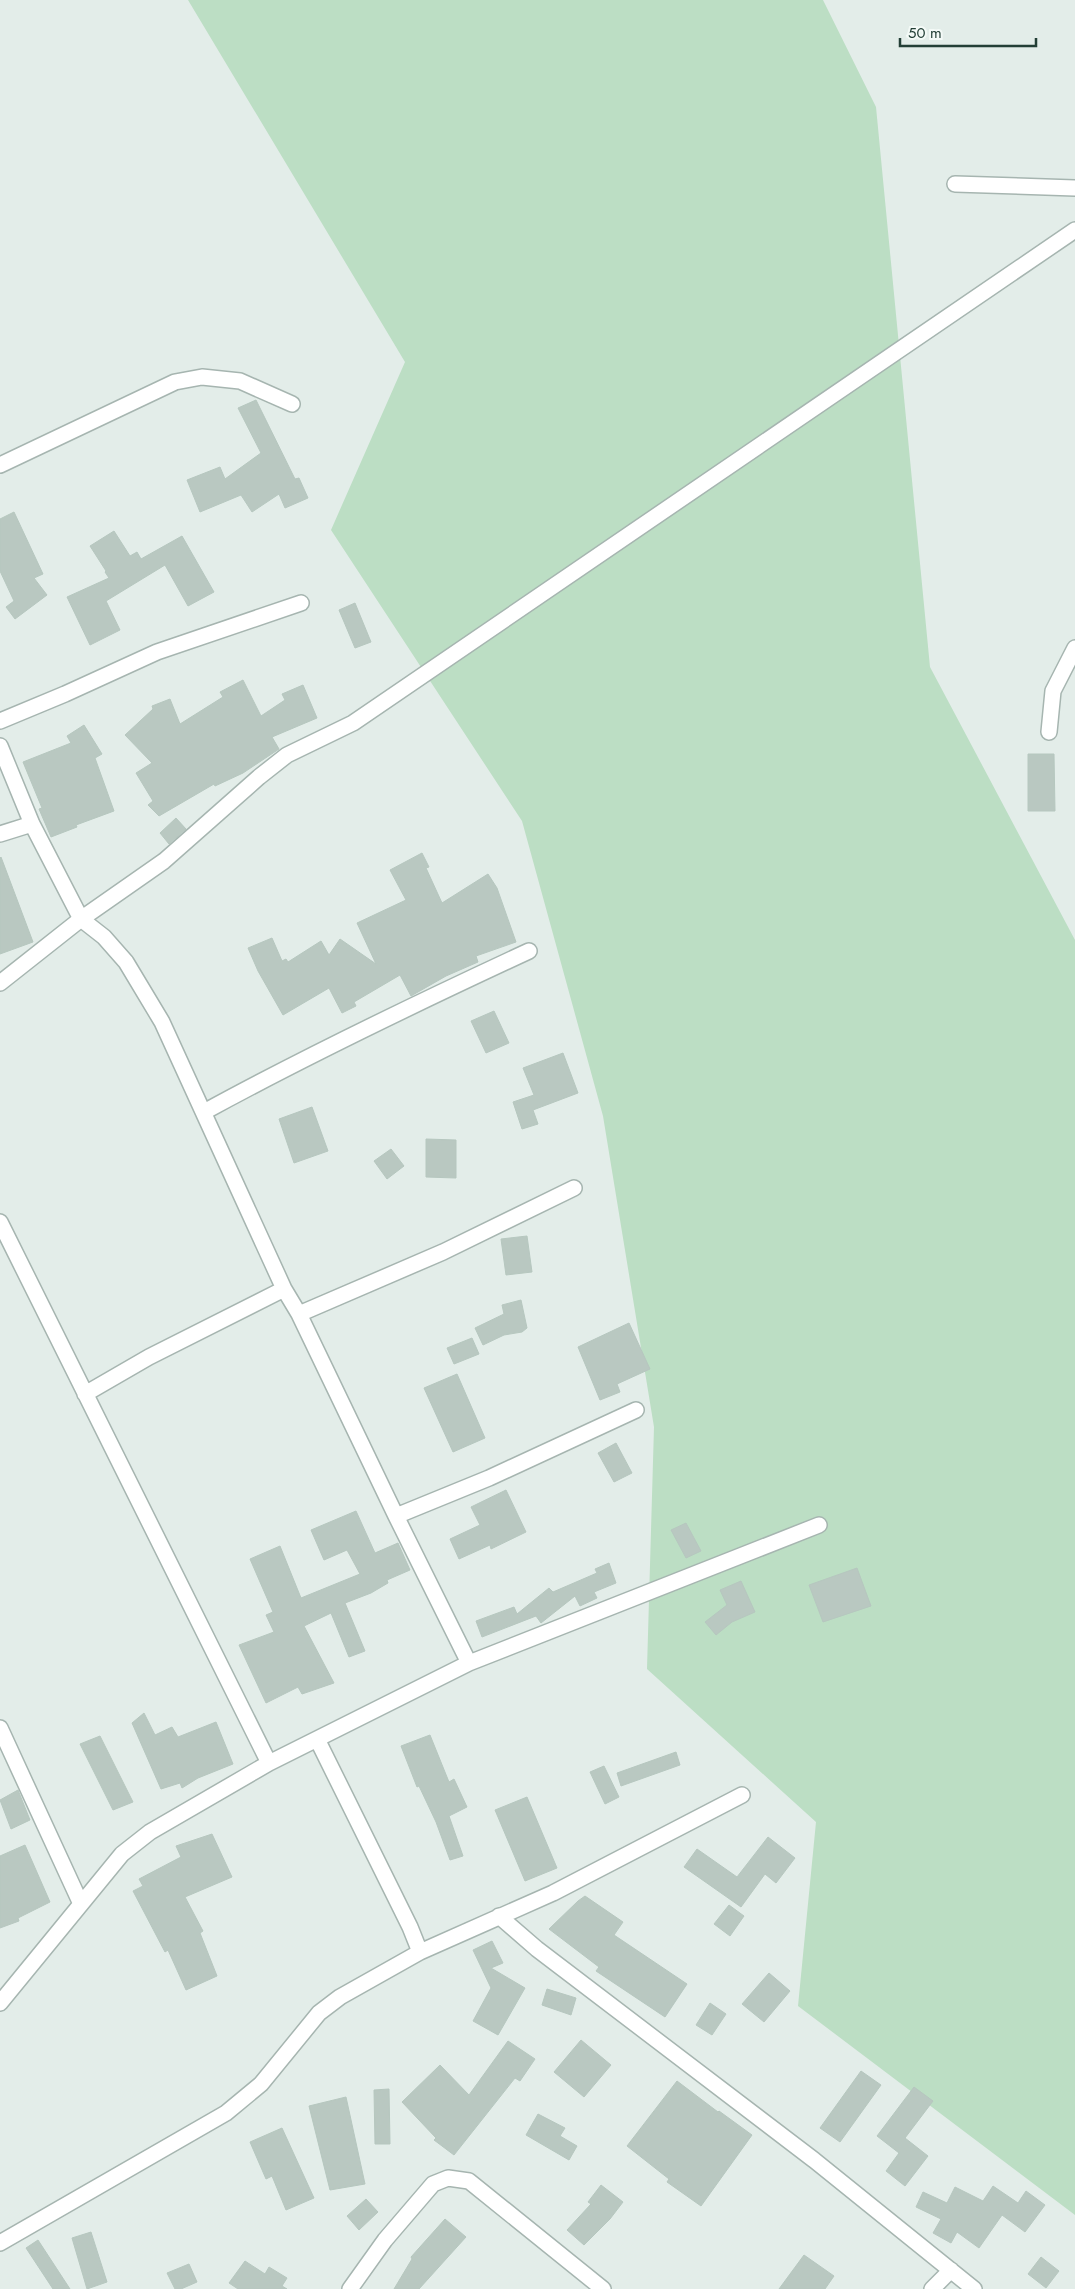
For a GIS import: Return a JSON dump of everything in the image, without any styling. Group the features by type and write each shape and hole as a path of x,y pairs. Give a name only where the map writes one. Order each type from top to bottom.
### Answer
{"street":[{"path":"955,184 1075,188"},
{"path":"0,983 81,919 164,861 259,777 287,756 353,723 1075,230"},
{"path":"0,465 175,382 202,377 240,381 292,404"},
{"path":"0,720 65,694 157,652 301,603"},
{"path":"1049,732 1054,691 1075,648"},
{"path":"0,746 32,824 81,919 104,938 126,962 162,1022 284,1289 299,1314 469,1663"},
{"path":"0,834 32,824"},
{"path":"204,1112 279,1071 381,1020 529,951"},
{"path":"299,1314 443,1252 574,1188"},
{"path":"0,1222 269,1763"},
{"path":"85,1394 149,1357 202,1332 284,1289"},
{"path":"396,1516 489,1478 636,1410"},
{"path":"0,2003 122,1854 150,1832 269,1763 469,1663 819,1525"},
{"path":"0,1728 81,1904"},
{"path":"317,1739 362,1834 410,1927 420,1952"},
{"path":"0,2243 226,2113 261,2084 319,2013 340,1997 420,1952 553,1893 742,1795"},
{"path":"499,1916 537,1950 814,2160 974,2289"},
{"path":"350,2289 385,2240 433,2184 448,2178 469,2181 603,2289"},
{"path":"932,2289 951,2270"}],"green space":[{"path":"188,0 823,0 876,107 930,667 1075,940 1075,2215 798,2006 816,1822 647,1669 654,1427 603,1116 522,821 331,530 405,362"}],"building":[{"path":"256,400 295,479 299,478 308,498 285,508 279,494 252,512 241,495 200,512 187,480 220,467 225,479 261,453 238,408"},
{"path":"14,512 43,574 34,578 47,595 15,619 6,607 14,601 0,571 0,519"},
{"path":"114,531 130,556 137,552 141,559 182,536 214,592 188,606 165,565 106,601 120,630 90,645 67,597 109,578 90,546"},
{"path":"355,603 371,642 355,648 339,610"},
{"path":"243,680 261,716 285,700 282,694 303,685 317,718 272,737 279,749 243,773 215,786 214,784 159,816 148,805 153,801 136,773 152,763 125,735 153,709 152,706 170,699 180,724 223,697 220,692"},
{"path":"84,725 102,754 95,758 114,811 76,825 77,827 51,837 39,809 42,808 23,762 71,743 67,736"},
{"path":"1028,754 1054,754 1055,811 1028,811"},
{"path":"176,818 186,829 169,844 160,833"},
{"path":"422,853 429,867 426,868 442,903 488,874 497,888 516,942 476,956 478,962 446,976 411,996 400,975 354,1002 356,1006 342,1013 329,988 283,1015 258,971 248,948 272,938 282,961 286,959 288,962 321,941 329,955 340,939 376,964 357,923 406,900 390,870"},
{"path":"0,858 33,942 0,954"},
{"path":"494,1011 509,1043 486,1053 471,1021"},
{"path":"563,1053 578,1093 533,1110 538,1124 522,1129 513,1102 534,1095 523,1068"},
{"path":"312,1107 328,1151 294,1163 279,1119"},
{"path":"426,1139 456,1140 456,1178 426,1177"},
{"path":"391,1149 404,1166 387,1179 374,1161"},
{"path":"527,1236 532,1272 506,1275 501,1239"},
{"path":"521,1300 527,1328 522,1332 504,1335 483,1345 475,1328 504,1314 502,1305"},
{"path":"629,1323 650,1369 617,1384 620,1392 600,1400 578,1347"},
{"path":"472,1338 479,1354 454,1364 447,1348"},
{"path":"457,1374 485,1438 453,1452 424,1388"},
{"path":"616,1443 632,1473 614,1482 598,1453"},
{"path":"506,1490 526,1532 491,1549 490,1545 459,1559 450,1539 480,1525 471,1507"},
{"path":"356,1511 375,1553 398,1543 410,1570 387,1580 388,1583 371,1593 345,1603 365,1651 349,1657 331,1613 304,1626 334,1683 302,1694 298,1687 266,1703 239,1645 274,1632 266,1615 273,1612 250,1559 280,1546 301,1598 360,1574 347,1550 324,1560 311,1530"},
{"path":"686,1523 701,1551 686,1558 671,1530"},
{"path":"609,1563 616,1583 594,1592 597,1598 580,1606 575,1596 541,1623 536,1616 482,1637 476,1621 514,1607 517,1614 549,1588 553,1592 597,1573 595,1569"},
{"path":"857,1568 871,1606 823,1622 809,1585"},
{"path":"741,1581 755,1612 732,1622 716,1635 705,1622 727,1605 720,1590"},
{"path":"144,1713 155,1735 172,1727 178,1737 216,1722 233,1764 198,1778 182,1788 180,1783 161,1789 132,1723"},
{"path":"430,1735 449,1782 454,1779 467,1807 449,1816 463,1856 450,1860 436,1822 419,1786 417,1787 401,1746"},
{"path":"100,1736 133,1802 113,1810 80,1744"},
{"path":"676,1752 680,1765 621,1786 617,1773"},
{"path":"604,1766 619,1797 605,1804 590,1772"},
{"path":"18,1790 30,1820 11,1829 0,1800"},
{"path":"527,1797 557,1868 525,1881 495,1810"},
{"path":"212,1834 232,1877 185,1897 203,1931 200,1933 217,1976 186,1990 168,1950 165,1952 133,1891 143,1886 139,1879 181,1857 176,1846"},
{"path":"768,1837 795,1858 776,1883 765,1874 741,1907 684,1867 697,1849 737,1877"},
{"path":"25,1845 50,1902 18,1918 19,1921 0,1928 0,1856"},
{"path":"585,1896 623,1922 614,1935 687,1984 665,2017 596,1971 599,1967 549,1929"},
{"path":"729,1905 744,1916 730,1936 714,1924"},
{"path":"492,1941 503,1963 491,1968 525,1988 498,2035 473,2021 491,1988 473,1950"},
{"path":"769,1973 790,1991 764,2022 742,2004"},
{"path":"547,1989 576,1998 571,2015 542,2005"},
{"path":"710,2003 726,2014 712,2035 696,2025"},
{"path":"581,2040 611,2065 584,2097 554,2072"},
{"path":"508,2041 535,2059 520,2081 515,2078 454,2155 434,2140 436,2138 402,2102 440,2065 469,2095"},
{"path":"861,2071 881,2085 840,2142 820,2128"},
{"path":"677,2081 752,2135 701,2206 667,2182 669,2179 627,2146"},
{"path":"914,2087 933,2101 905,2138 928,2156 905,2186 886,2171 899,2153 877,2136"},
{"path":"389,2089 390,2144 375,2144 374,2090"},
{"path":"346,2097 365,2184 330,2190 309,2106"},
{"path":"538,2114 565,2128 560,2136 577,2146 569,2160 526,2135"},
{"path":"282,2128 314,2198 286,2210 272,2176 266,2179 250,2142"},
{"path":"601,2185 623,2202 610,2219 584,2245 567,2230 591,2204 588,2202"},
{"path":"993,2186 1018,2203 1026,2191 1045,2205 1025,2232 1002,2215 979,2248 957,2232 951,2243 933,2233 941,2219 916,2207 923,2192 947,2203 955,2187 983,2201"},
{"path":"366,2199 378,2212 359,2230 347,2216"},
{"path":"445,2219 466,2237 419,2289 394,2289 412,2259 411,2257"},
{"path":"91,2232 107,2282 87,2289 72,2238"},
{"path":"38,2240 70,2289 53,2289 26,2248"},
{"path":"804,2255 834,2276 825,2289 779,2289"},
{"path":"1041,2257 1059,2271 1046,2288 1028,2274"},
{"path":"245,2261 265,2274 269,2267 287,2278 282,2286 287,2289 238,2289 229,2283"},
{"path":"189,2264 197,2282 181,2289 175,2289 167,2273"}]}
